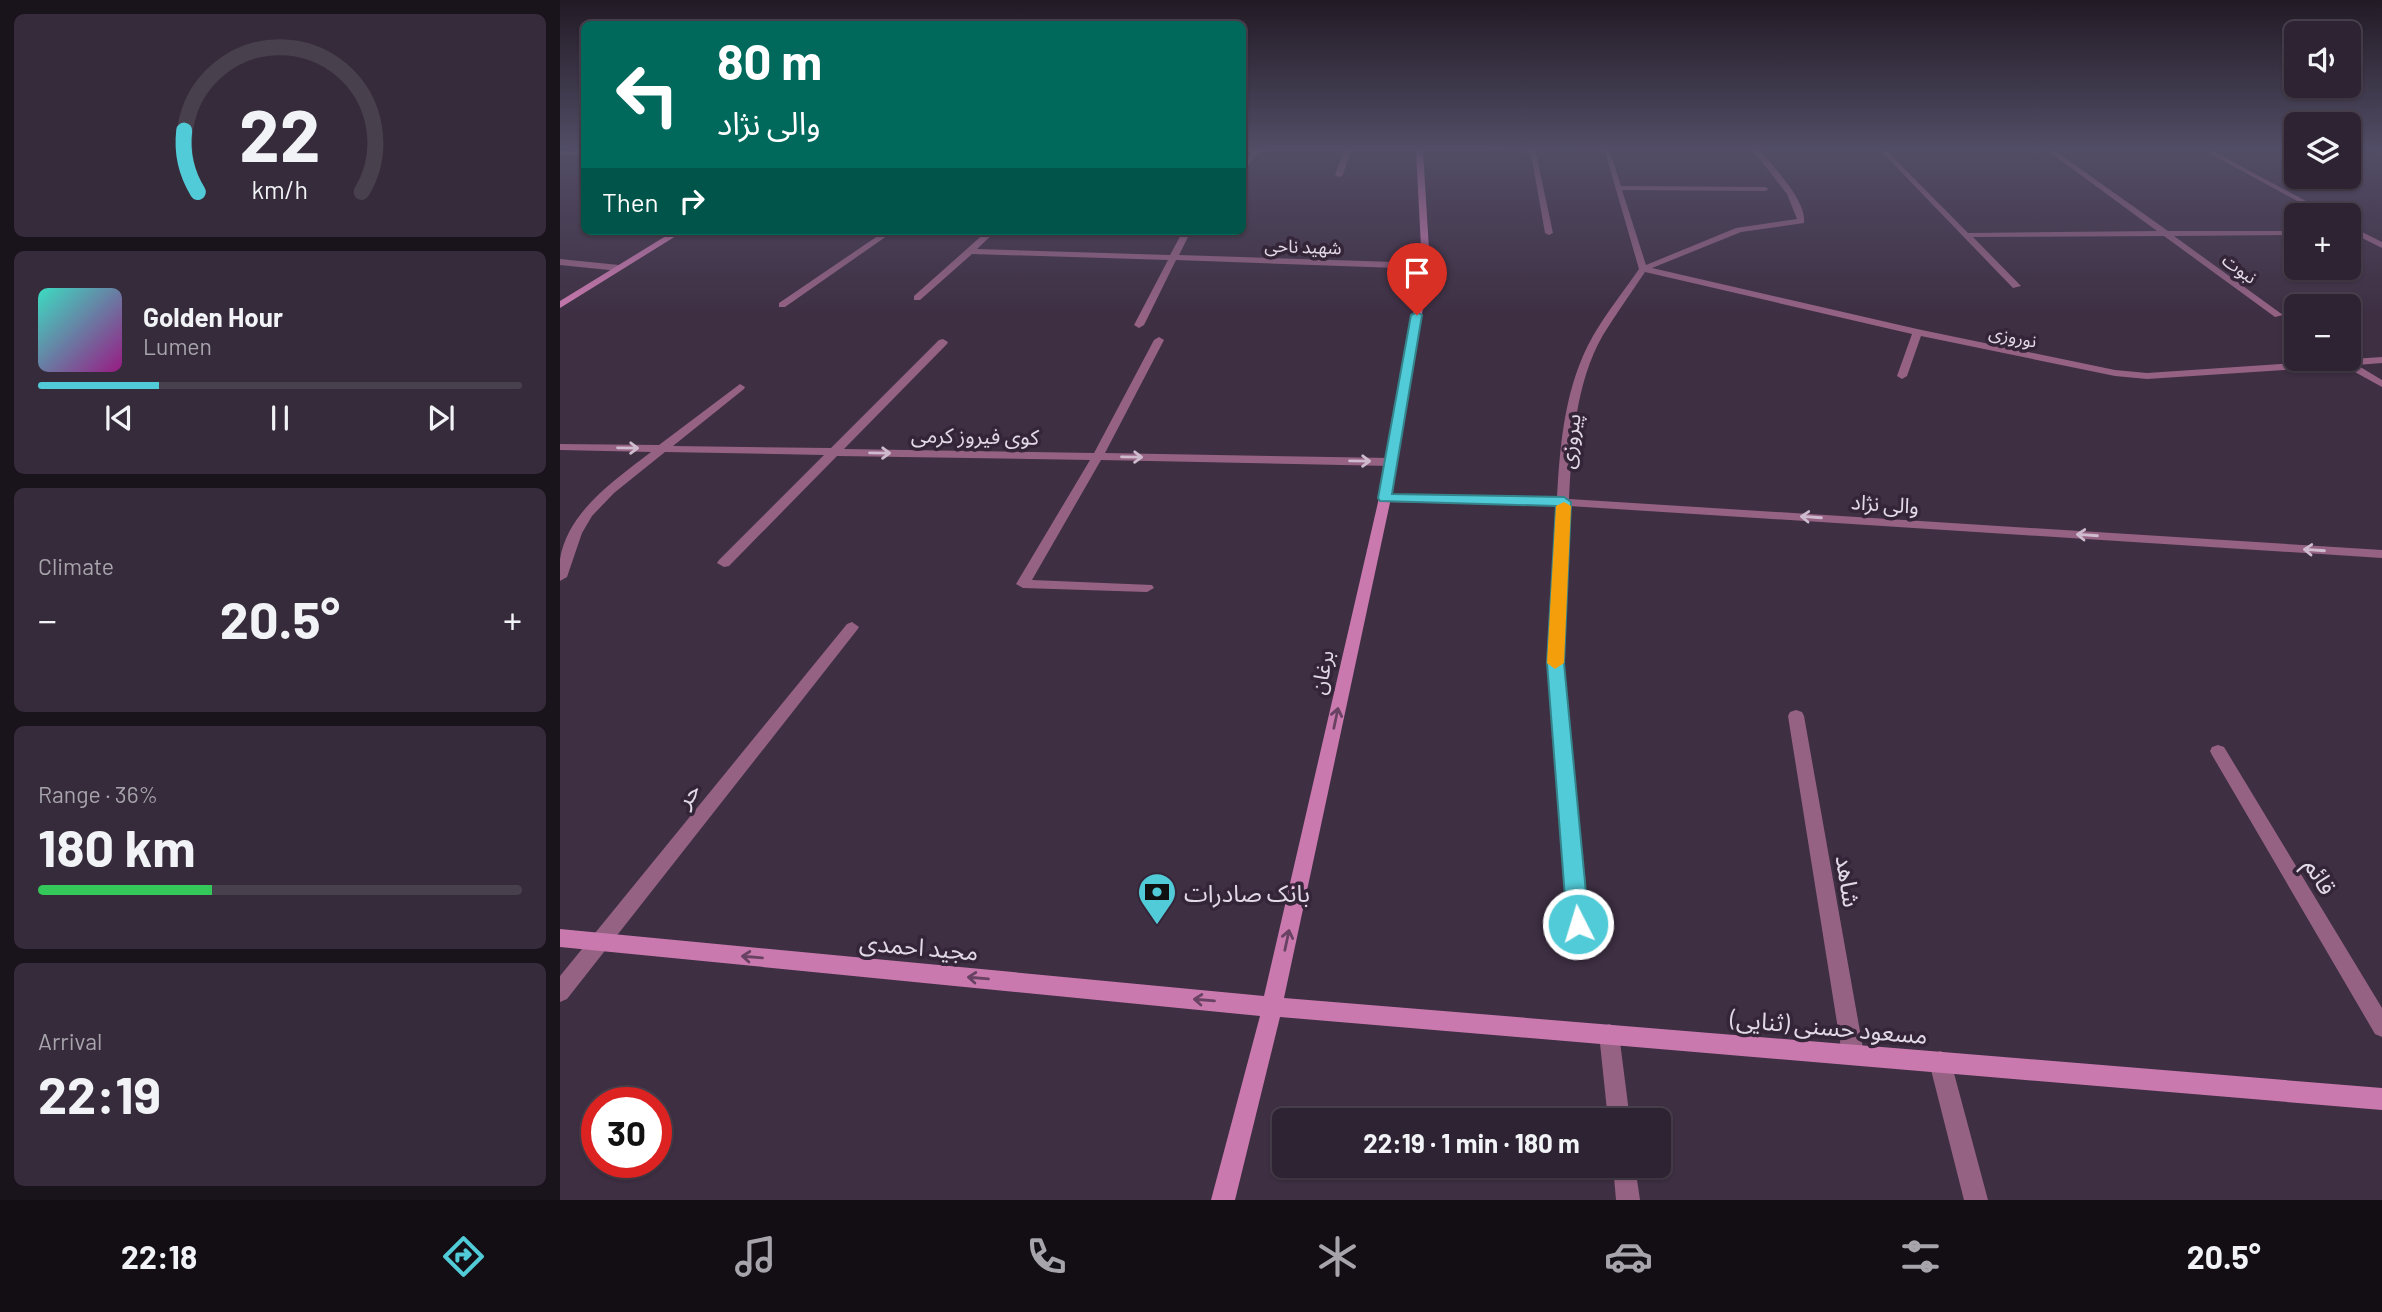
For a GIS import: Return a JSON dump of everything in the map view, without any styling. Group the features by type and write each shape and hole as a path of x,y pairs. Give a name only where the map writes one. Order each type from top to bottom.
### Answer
{"street":[{"name":"برغان","path":"1223,1200 1272,1007 1385,498 1426,266 1422,204"},
{"path":"1543,204 1549,233"},
{"path":"1623,204 1643,269 1739,230 1801,221 1802,215 1795,204"},
{"path":"1936,204 2016,286"},
{"name":"نبوت","path":"2124,204 2278,315"},
{"path":"2361,232 2382,232"},
{"path":"1967,235 2284,233"},
{"path":"2361,233 2382,245"},
{"path":"560,305 673,235"},
{"path":"782,305 884,235"},
{"path":"917,298 988,235"},
{"path":"1139,325 1185,235"},
{"name":"شهید ناحی","path":"970,251 1426,266"},
{"path":"560,262 619,268"},
{"name":"نوروزی","path":"1643,269 2076,368 2147,376 2284,366"},
{"name":"پیروزی","path":"1578,924 1555,663 1566,441 1578,383 1597,337 1643,269"},
{"path":"1902,376 1917,332"},
{"path":"1147,588 1023,583 1098,456 1159,340"},
{"path":"724,563 943,342"},
{"name":"نوروزی","path":"2361,361 2382,359"},
{"path":"2360,371 2382,384"},
{"path":"560,577 576,533 587,514 610,490 740,387"},
{"name":"کوی فیروز کرمی","path":"560,447 1390,462"},
{"name":"والی نژاد","path":"1385,498 1564,502 2382,554"},
{"name":"حر","path":"560,992 852,627"},
{"name":"شاهد","path":"1796,716 1853,1054"},
{"name":"قائم","path":"2218,751 2382,1027"},
{"name":"مجید احمدی","path":"560,938 1272,1007"},
{"name":"مسعود حسنی (ثنایی)","path":"1272,1007 2382,1099"},
{"path":"1609,1034 1618,1108"},
{"path":"1940,1062 1976,1200"},
{"path":"1625,1178 1628,1200"}],"slow traffic":[{"path":"1555,663 1564,506"}],"place":[{"name":"بانک صادرات","path":"1157,926"}],"route":[{"path":"1417,315 1385,498 1564,502 1555,663 1578,924"}]}
